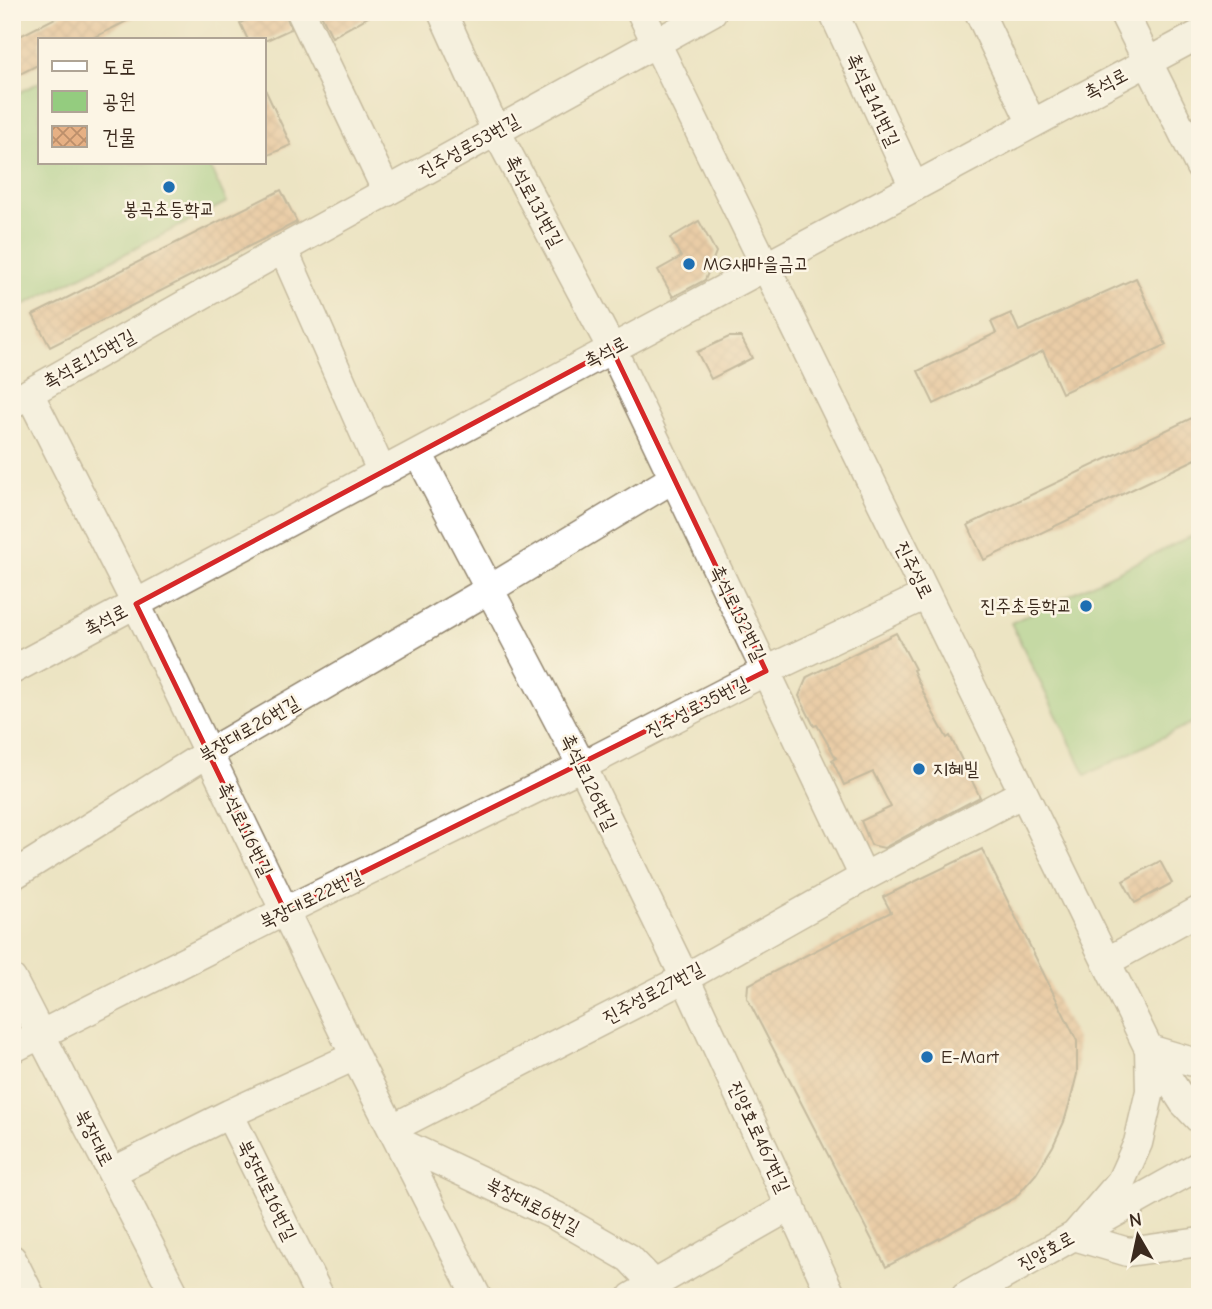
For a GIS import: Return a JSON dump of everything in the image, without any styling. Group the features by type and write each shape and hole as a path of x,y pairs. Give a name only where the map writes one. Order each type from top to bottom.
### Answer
{"street":[{"path":"302,12 387,191"},
{"name":"촉석로131번길","path":"442,12 496,131 612,349"},
{"name":"진주성로","path":"641,12 1149,1049 1184,1103 1200,1120"},
{"name":"진주성로53번길","path":"283,249 712,12"},
{"name":"촉석로141번길","path":"833,12 914,187"},
{"path":"979,12 1032,124"},
{"path":"1123,12 1200,167"},
{"name":"촉석로","path":"12,670 1200,34"},
{"path":"283,249 382,472"},
{"name":"촉석로115번길","path":"136,604 21,399 283,249"},
{"name":"촉석로132번길","path":"612,349 864,877"},
{"name":"촉석로126번길","path":"418,453 582,765 685,978"},
{"path":"490,589 674,478"},
{"name":"북장대로26번길","path":"12,876 208,753 490,589"},
{"name":"진주성로35번길","path":"582,765 766,671 926,594"},
{"name":"촉석로116번길","path":"136,604 355,1056 397,1136"},
{"name":"북장대로22번길","path":"12,1049 582,765"},
{"name":"진주성로27번길","path":"397,1136 864,877 1023,793"},
{"path":"1106,962 1200,910"},
{"name":"진양호로467번길","path":"685,978 832,1297"},
{"name":"북장대로","path":"12,979 176,1297"},
{"path":"1200,1064 1149,1049 1150,1091 1138,1143 1121,1181 1074,1236 1128,1252 1200,1242"},
{"path":"111,1172 355,1056"},
{"name":"북장대로16번길","path":"229,1114 320,1297"},
{"path":"397,1136 477,1297"},
{"name":"북장대로6번길","path":"397,1136 556,1216 629,1258 642,1293 791,1206"},
{"name":"진양호로","path":"965,1297 1200,1165"},
{"path":"12,1259 31,1297"}],"highlighted area":[{"path":"612,349 766,671 285,911 136,604"}],"green space":[{"path":"38,83 38,164 208,164 227,202 12,311 12,96"},
{"path":"1200,532 1200,719 1086,775 1011,623"}],"building":[{"path":"67,12 145,12 93,38 38,38 38,65 12,78 12,40"},
{"path":"262,12 285,12 291,29 267,40 247,38 240,23"},
{"path":"320,12 377,12 332,37"},
{"path":"266,91 291,145 266,156"},
{"path":"281,190 297,222 50,347 33,315"},
{"path":"699,221 716,252 705,280 673,297 658,270 681,257 670,238"},
{"path":"1136,278 1166,345 1062,393 1043,351 934,404 918,371 996,333 991,322 1011,313 1019,331"},
{"path":"729,337 741,337 752,358 711,379 697,352"},
{"path":"1200,414 1200,457 984,560 968,525"},
{"path":"896,633 915,669 913,670 932,711 947,738 950,736 980,797 884,848 871,845 861,821 891,807 873,772 844,785 832,760 836,758 817,725 814,726 799,696 807,677"},
{"name":"E-Mart","path":"982,849 1077,1041 1077,1074 1064,1122 1053,1146 1036,1174 1015,1198 886,1267 747,998 748,985 891,912 883,897"},
{"path":"1160,861 1172,883 1135,903 1123,881"}],"place":[{"name":"봉곡초등학교","path":"169,187"},
{"name":"MG새마을금고","path":"689,264"},
{"name":"진주초등학교","path":"1086,606"},
{"name":"지혜빌","path":"919,769"},
{"name":"E-Mart","path":"927,1057"}]}
